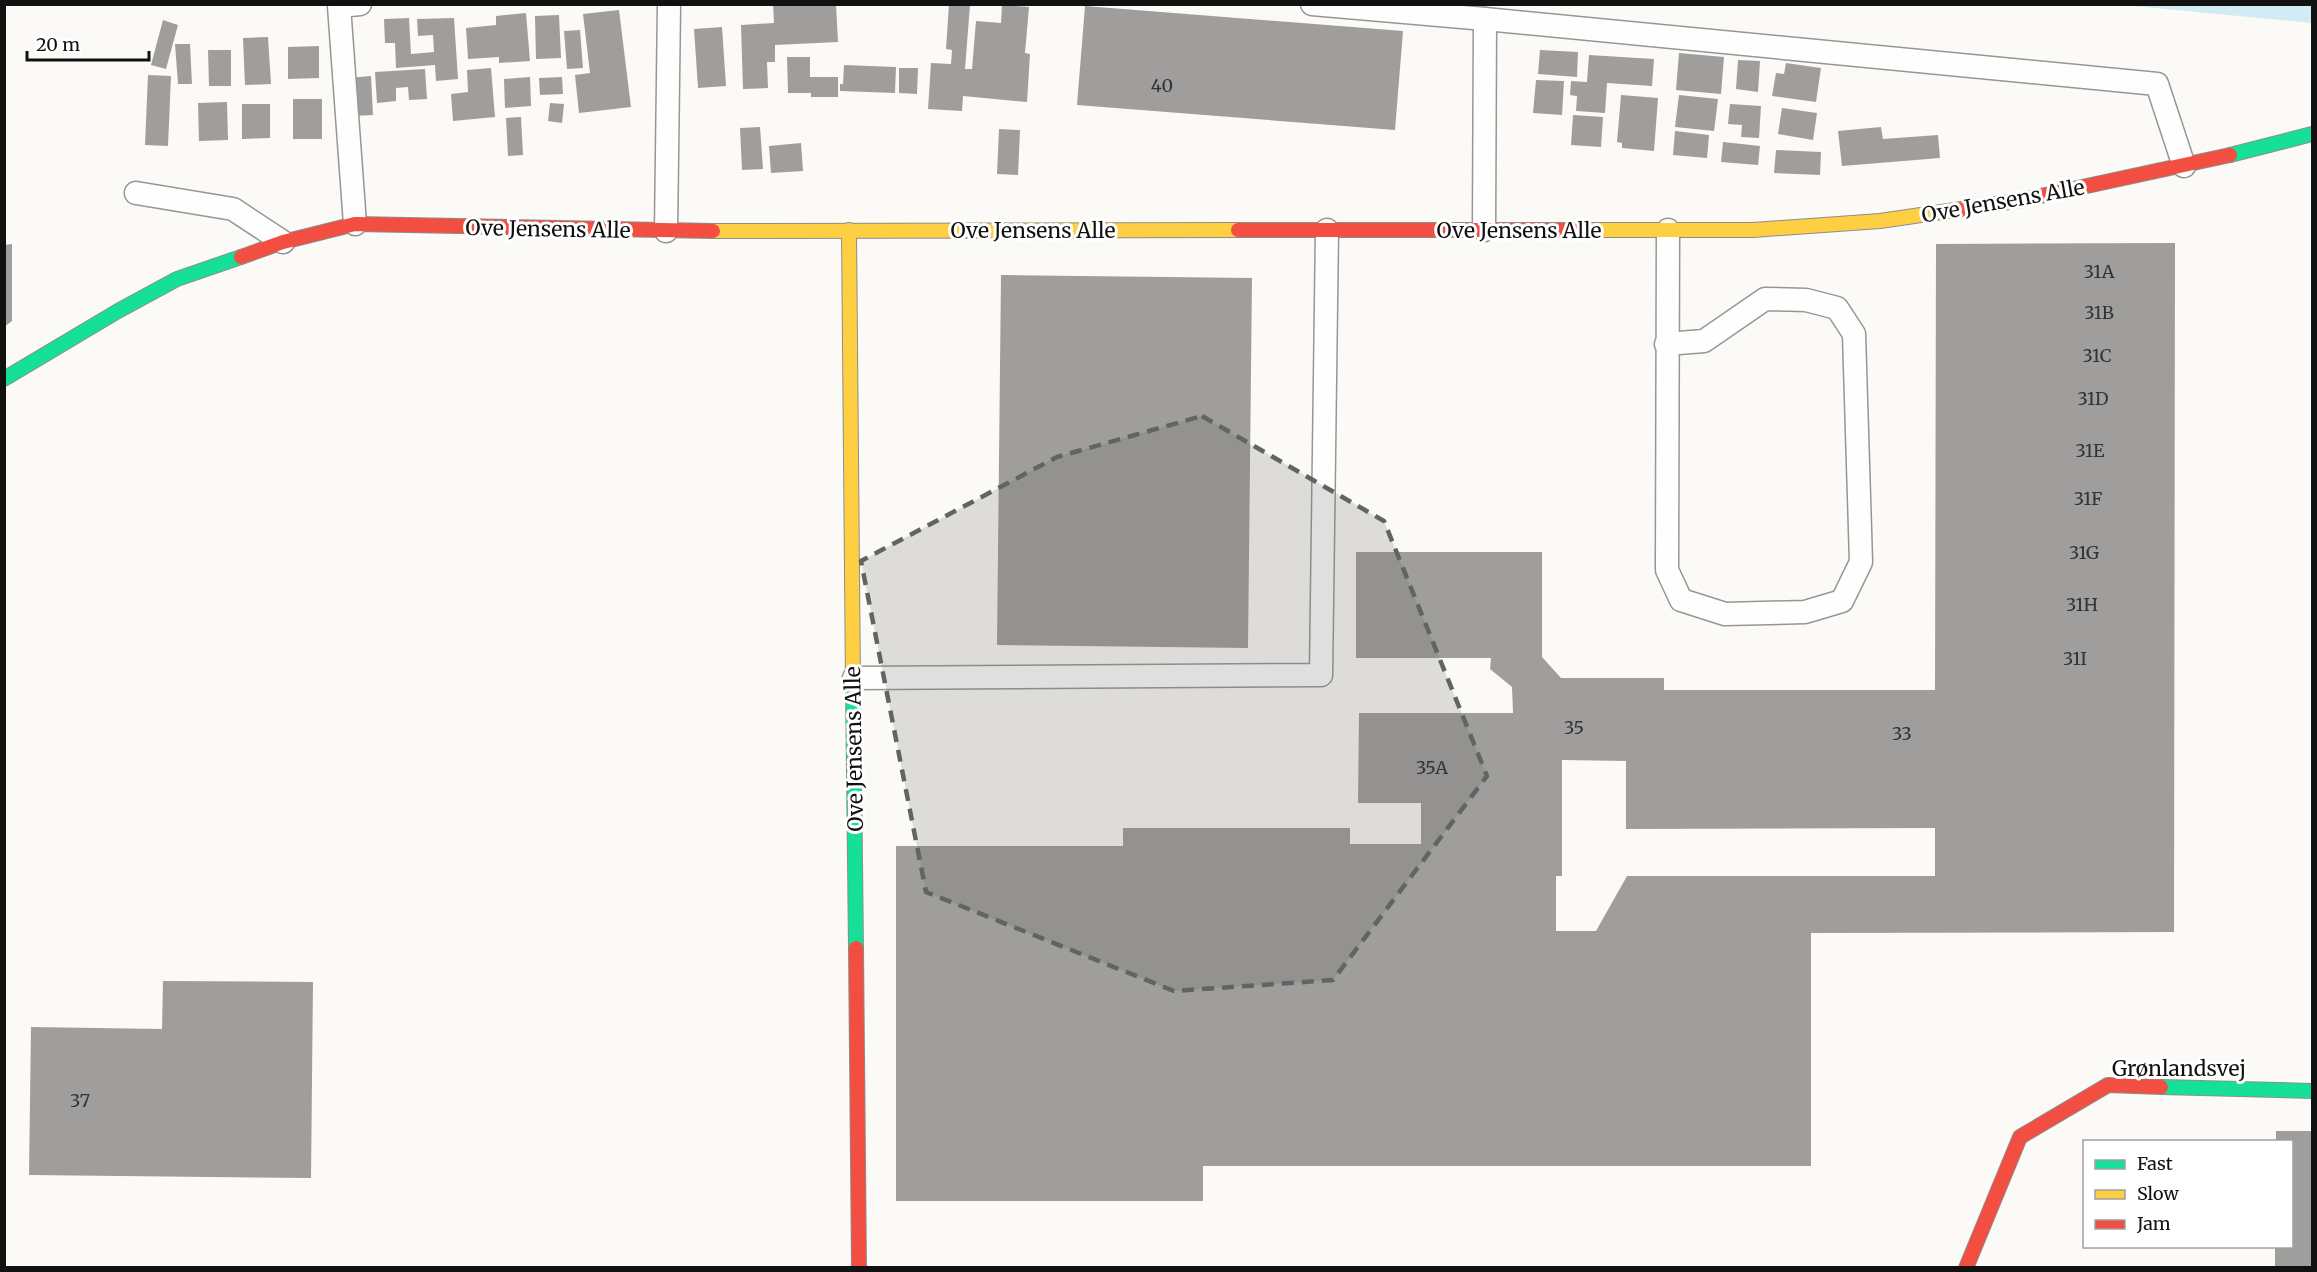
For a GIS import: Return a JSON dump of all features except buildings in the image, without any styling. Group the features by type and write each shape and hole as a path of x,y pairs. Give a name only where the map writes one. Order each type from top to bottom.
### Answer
{"street":[{"name":"Ove Jensens Alle","path":"4,379 118,311 177,279 283,242 355,224 666,231 1753,230 1880,221 2022,200 2184,166 2313,134"},
{"name":"Ove Jensens Alle","path":"849,230 859,1268"},
{"name":"Grønlandsvej","path":"1966,1268 2020,1137 2108,1085 2313,1091"}],"lane":[{"path":"355,224 339,6 360,4"},
{"path":"666,231 669,4"},
{"path":"1311,4 2157,84 2184,166"},
{"path":"1484,231 1485,19"},
{"path":"136,193 233,208 283,242"},
{"path":"854,678 1321,675 1327,230"},
{"path":"1666,344 1704,341 1765,298 1806,300 1838,308 1854,334 1861,562 1842,601 1805,612 1725,614 1681,600 1667,570 1666,344 1668,230"}],"highlighted area":[{"path":"1202,416 1384,521 1487,776 1333,980 1174,991 926,892 861,561 1057,457"}],"water":[{"path":"2123,5 2312,5 2312,23"}],"traffic: fast":[{"path":"2230,155 2312,134"},
{"path":"4,379 118,311 177,279 241,257"},
{"path":"853,685 856,948"},
{"path":"2161,1087 2312,1091"}],"traffic: slow":[{"path":"1583,230 1753,230 1880,221 1962,209"},
{"path":"849,230 853,685"},
{"path":"713,231 1238,230"}],"traffic: jam":[{"path":"1962,209 2022,200 2230,155"},
{"path":"241,257 283,242 355,224 713,231"},
{"path":"1238,230 1583,230"},
{"path":"856,948 859,1268"},
{"path":"1966,1268 2020,1137 2108,1085 2161,1087"}]}
